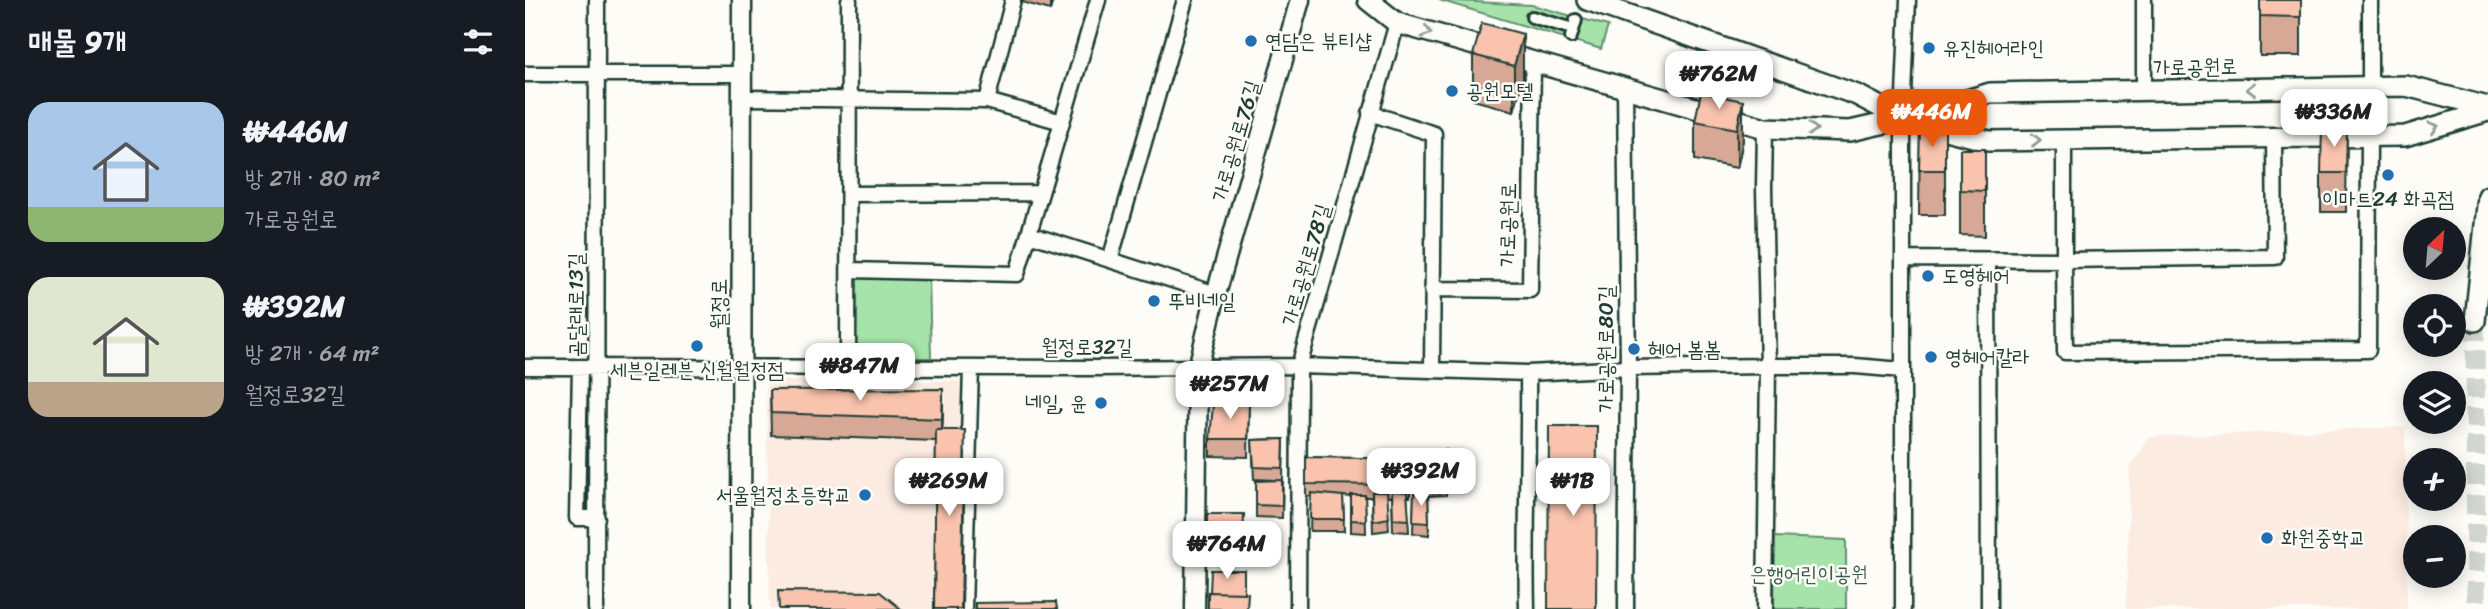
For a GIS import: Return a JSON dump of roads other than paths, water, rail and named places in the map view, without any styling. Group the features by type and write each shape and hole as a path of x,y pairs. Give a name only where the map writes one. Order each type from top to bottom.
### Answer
{"main road":[{"name":"가로공원로","path":"1368,0 1397,23 1765,128 1850,131 1903,119 1990,93 2406,86 2488,109"},
{"name":"가로공원로","path":"1587,0 1857,95 1903,119 1989,141 2405,136 2488,109"},
{"path":"2475,321 2488,196"}],"street":[{"name":"곰달래로13길","path":"596,609 597,0"},
{"name":"월정로","path":"741,609 742,0"},
{"path":"848,366 849,0"},
{"path":"987,101 1013,0"},
{"path":"849,270 1017,274 1098,0"},
{"path":"1110,260 1185,0"},
{"name":"가로공원로76길","path":"1195,609 1198,368 1216,294 1300,0"},
{"path":"1903,609 1903,119 1907,0"},
{"path":"2144,0 2144,90"},
{"path":"2370,0 2370,86"},
{"path":"1532,17 1574,29"},
{"name":"가로공원로78길","path":"1298,609 1299,366 1397,23"},
{"name":"가로공원로","path":"1432,289 1530,290 1533,63"},
{"path":"525,74 742,74"},
{"name":"가로공원로80길","path":"1625,89 1628,368 1626,609"},
{"path":"741,98 987,101 1062,122"},
{"path":"1370,113 1434,134 1432,369"},
{"path":"1765,128 1768,366 1765,609"},
{"path":"2064,140 2065,352 2368,350 2369,137"},
{"path":"1905,259 1988,261 2276,257 2274,138"},
{"path":"849,194 1041,193"},
{"path":"1029,234 1216,294"},
{"path":"1988,261 1989,609"},
{"name":"월정로32길","path":"525,367 1299,366 1528,373 1628,368 1855,366 1902,370"},
{"path":"580,367 577,518 597,518"},
{"path":"964,609 971,368"},
{"path":"1527,609 1525,541 1529,454 1528,373"}],"tunnel":[{"path":"2475,321 2476,609"}],"place":[{"name":"연담은 뷰티샵","path":"1251,41"},
{"name":"유진헤어라인","path":"1929,48"},
{"name":"공원모텔","path":"1452,91"},
{"name":"이마트24 화곡점","path":"2388,175"},
{"name":"도영헤어","path":"1928,276"},
{"name":"뚜비네일","path":"1154,301"},
{"name":"세븐일레븐 신월월정점","path":"697,346"},
{"name":"헤어 봄봄","path":"1634,349"},
{"name":"영헤어칼라","path":"1931,357"},
{"name":"네일, 윤","path":"1101,403"},
{"name":"서울월정초등학교","path":"865,495"},
{"name":"화원중학교","path":"2267,538"}],"park label":[{"name":"은행어린이공원","path":"1809,574"}]}
